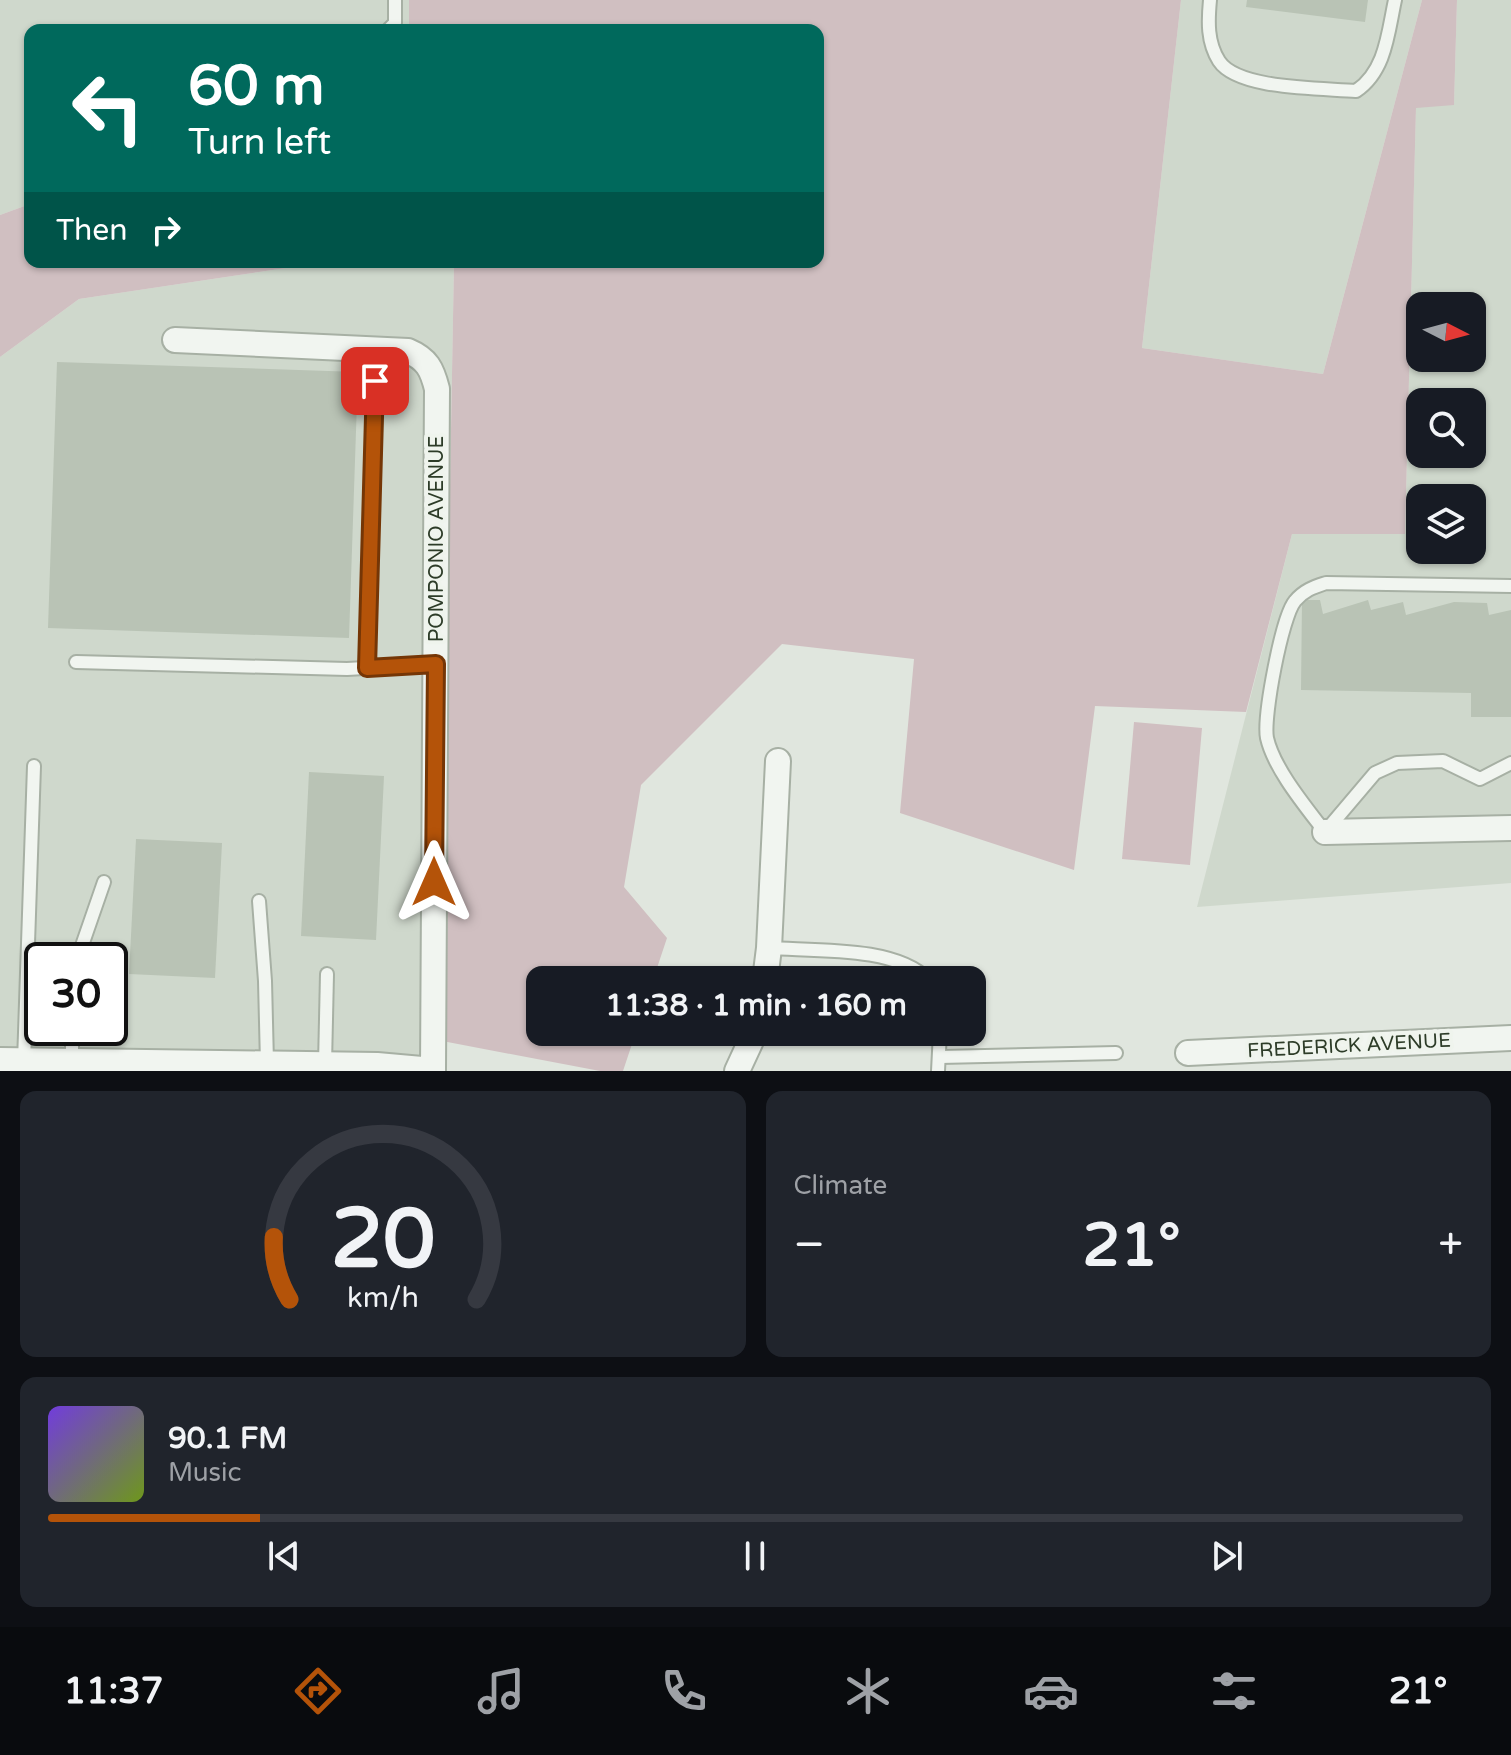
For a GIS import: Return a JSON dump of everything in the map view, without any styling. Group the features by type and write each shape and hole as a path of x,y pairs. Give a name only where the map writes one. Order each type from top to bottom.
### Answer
{"street":[{"name":"POMPONIO AVENUE","path":"175,340 408,351 421,356 433,370 437,389 433,1070"},
{"path":"767,966 778,761"},
{"path":"1325,832 1511,828"},
{"name":"FREDERICK AVENUE","path":"1188,1053 1511,1038"},
{"path":"737,1071 749,1046"},
{"path":"23,1064 267,1063 377,1065 433,1070"}],"lane":[{"path":"394,24 395,0"},
{"path":"1210,0 1209,37 1219,63 1236,75 1263,83 1356,91 1373,75 1383,56 1395,0"},
{"path":"367,668 376,349"},
{"path":"1511,586 1326,583 1305,591 1293,603 1267,704 1267,739 1289,784 1325,832 1375,773 1397,763 1443,761 1480,779 1511,763"},
{"path":"76,662 367,668 436,664"},
{"path":"23,1064 34,766"},
{"path":"83,942 104,882"},
{"path":"259,901 267,1063"},
{"path":"769,948 870,954 910,966"},
{"path":"325,1064 327,974"},
{"path":"72,1046 72,1063"},
{"path":"938,1071 940,1046"},
{"path":"940,1057 1116,1053"}],"shaded area":[{"path":"0,0 409,0 409,24 24,24 24,206 0,215"},
{"path":"409,0 1181,0 1142,348 1323,374 1422,0 1457,0 1454,105 1416,108 1411,292 1406,292 1406,372 1409,372 1409,388 1406,388 1405,534 1292,534 1246,712 1095,706 1074,870 900,813 914,659 782,644 641,785 624,887 667,938 658,966 526,966 526,1046 631,1046 623,1071 600,1071 437,1040 441,987 454,268 824,268 824,24 409,24"},
{"path":"1181,0 1422,0 1323,374 1142,348"},
{"path":"1457,0 1511,0 1511,883 1197,907 1292,534 1405,533 1406,494 1406,564 1486,564 1486,484 1406,484 1407,468 1486,468 1486,388 1409,388 1409,372 1486,372 1486,292 1411,292 1416,107 1454,104"},
{"path":"24,206 24,268 286,268 79,299 0,357 0,215"},
{"path":"286,268 454,268 441,987 427,1071 0,1071 0,357 79,299"},
{"path":"1134,722 1202,728 1190,865 1122,859"}],"building":[{"path":"1247,0 1368,0 1365,22 1246,7"},
{"path":"57,362 358,372 349,638 48,628"},
{"path":"1302,600 1320,600 1323,614 1368,600 1371,610 1403,602 1406,615 1454,602 1487,603 1489,615 1511,610 1511,717 1471,717 1471,693 1301,690"},
{"path":"309,772 384,776 376,940 301,936"},
{"path":"136,839 222,843 215,978 129,974"}],"route":[{"path":"375,381 367,668 436,664 434,882"}]}
